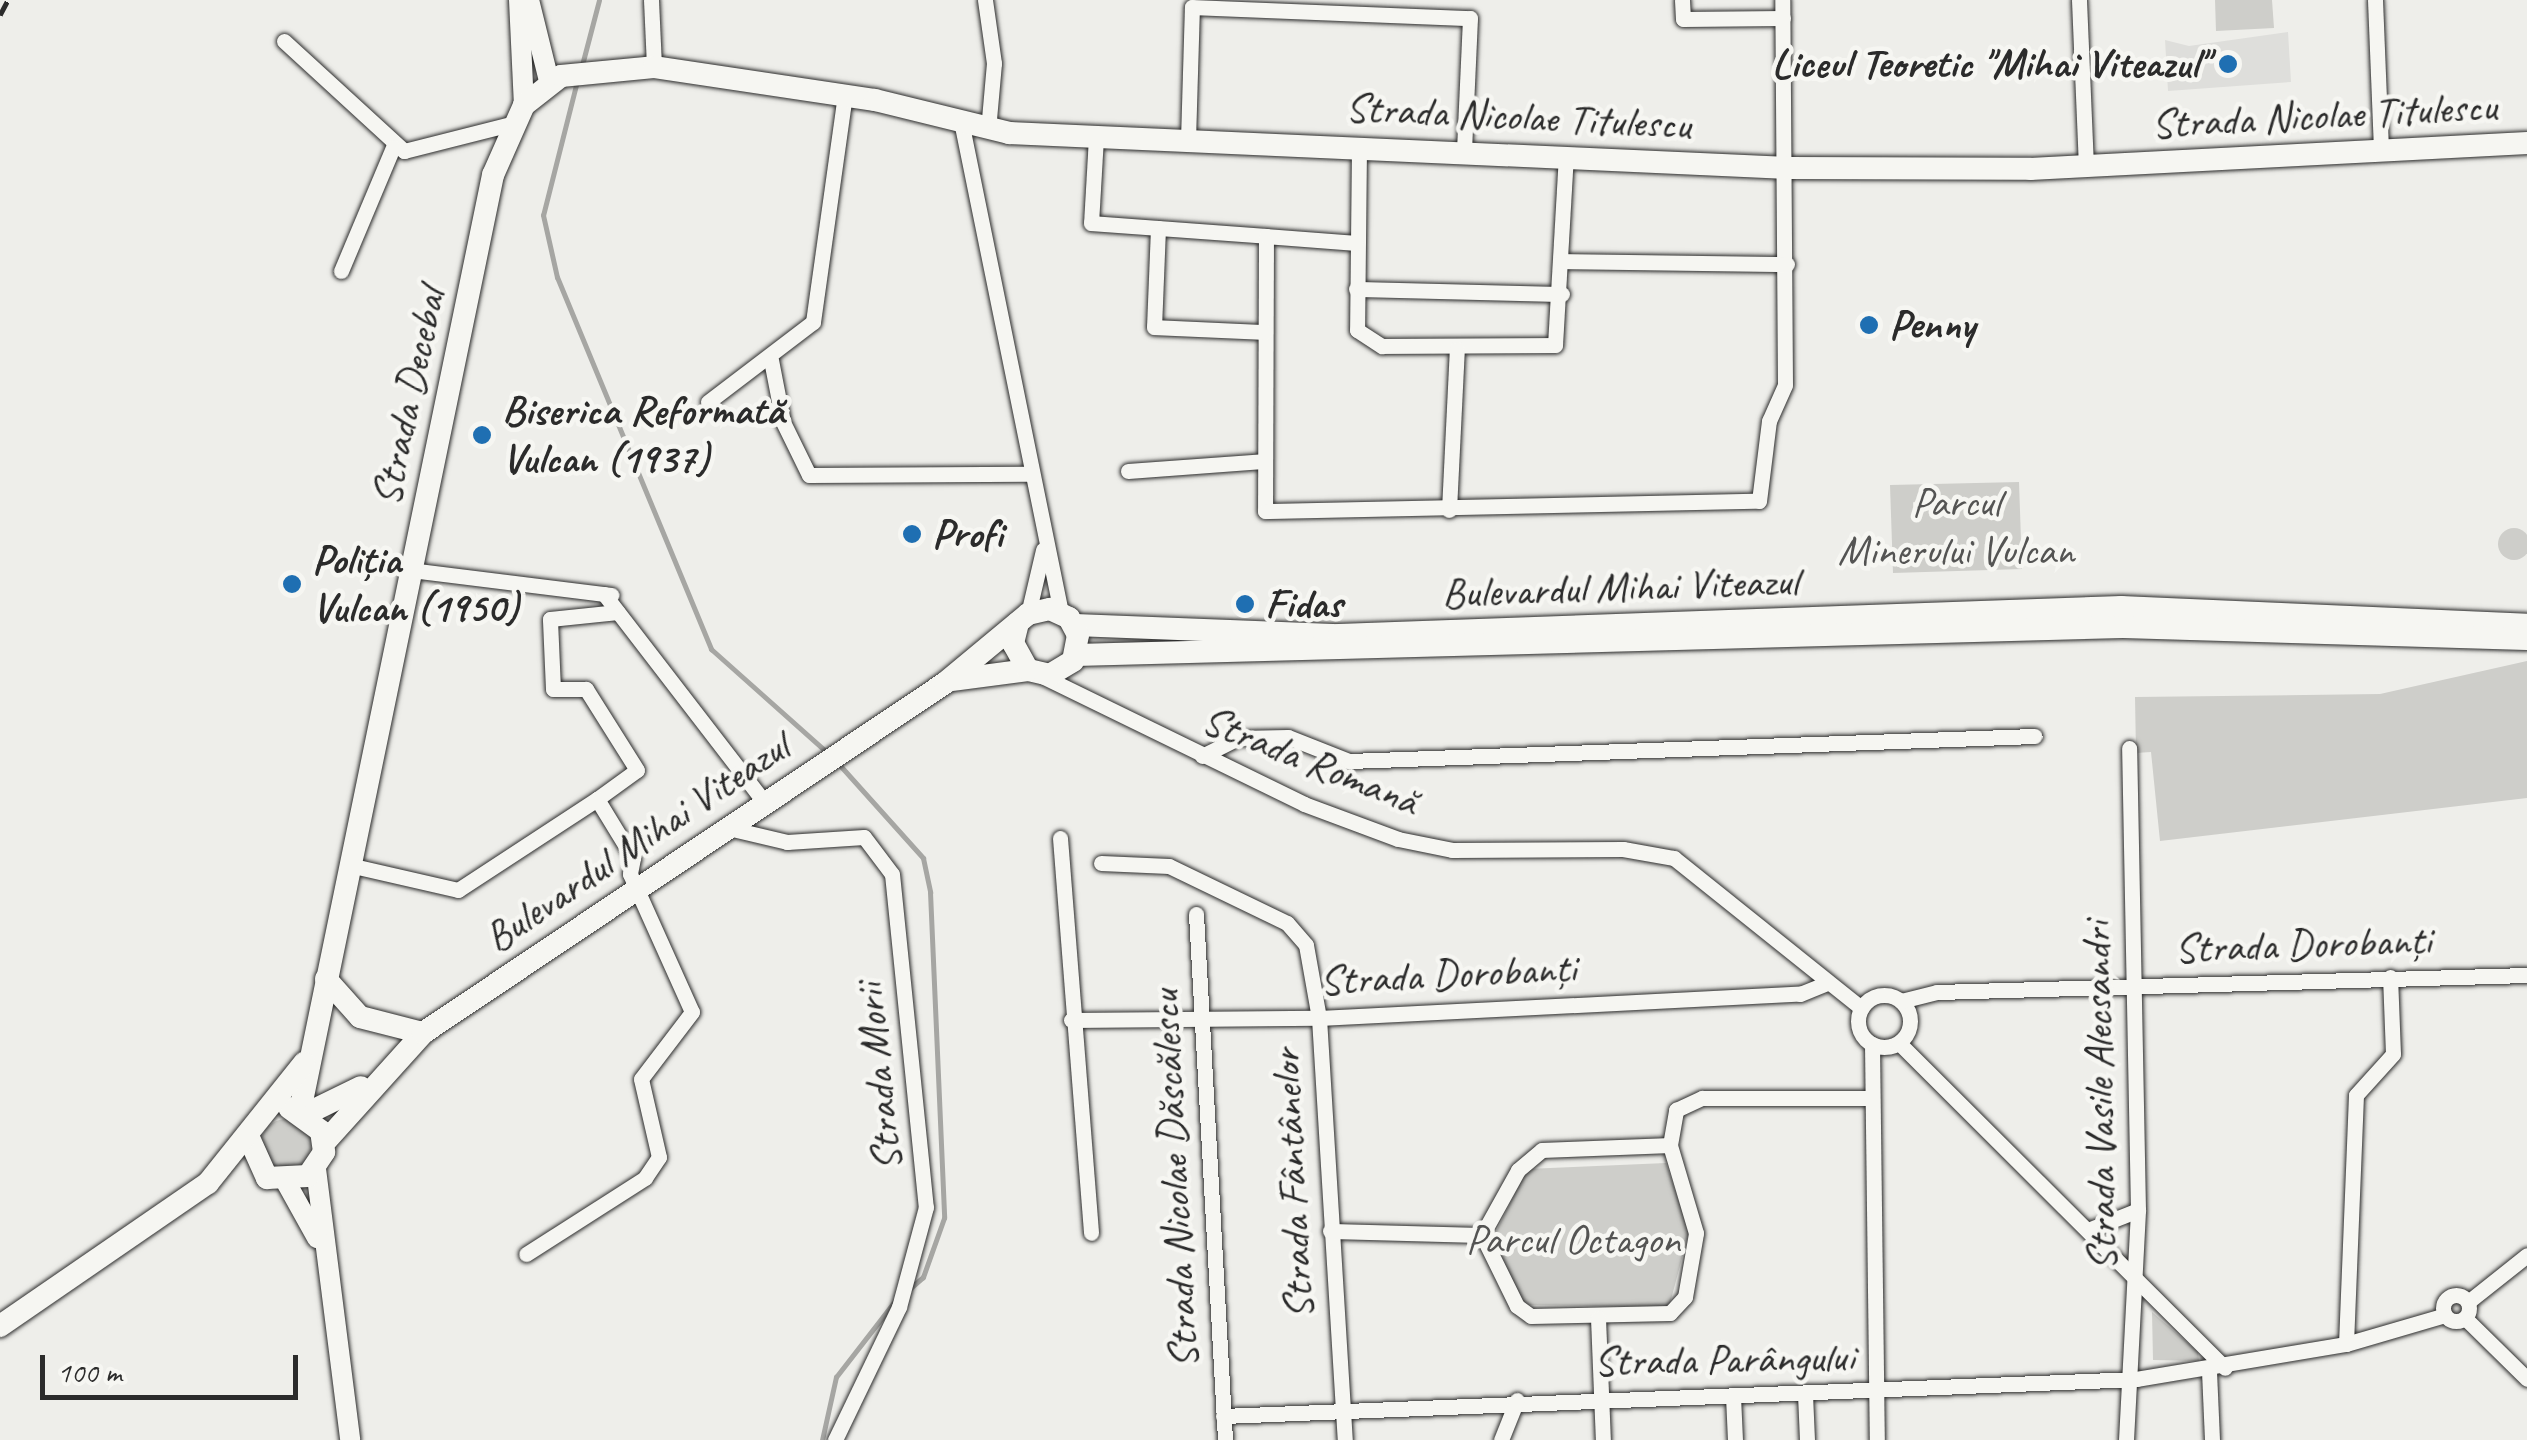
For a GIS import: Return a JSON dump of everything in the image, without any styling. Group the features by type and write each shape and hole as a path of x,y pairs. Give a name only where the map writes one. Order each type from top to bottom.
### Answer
{"main road":[{"name":"Strada Nicolae Titulescu","path":"517,114 549,82 581,69 654,67 844,95 988,130 1788,168 2086,166 2527,143"},
{"name":"Strada Decebal","path":"303,1112 306,1062 411,570 517,114"},
{"name":"Bulevardul Mihai Viteazul","path":"324,1142 379,1074 423,1033 945,682 1023,619 1339,635 2122,607 2527,626"},
{"path":"1023,619 1012,643 1033,672"},
{"path":"1068,619 1073,660"},
{"name":"Bulevardul Mihai Viteazul","path":"945,682 1033,672 1073,660 2122,627 2527,639"},
{"path":"326,978 360,1017 423,1033"},
{"name":"Strada Decebal","path":"265,1115 306,1062"},
{"name":"Bulevardul Mihai Viteazul","path":"303,1112 379,1074"},
{"path":"0,1326 208,1183 265,1115 303,1112 324,1142 316,1169 287,1184 258,1171 208,1183"},
{"path":"249,1138 258,1171"}],"street":[{"path":"284,41 327,72 393,147 435,150 517,114 518,0"},
{"path":"529,0 549,82"},
{"path":"650,0 654,67"},
{"path":"986,0 994,63 988,130"},
{"path":"1682,0 1682,19 1782,18"},
{"path":"1266,236 1265,511 1759,501 1769,420 1785,385 1788,168 1782,0"},
{"path":"2079,0 2086,166"},
{"path":"2375,0 2380,152"},
{"path":"1188,140 1192,7 1470,18 1464,152"},
{"path":"708,402 772,360 813,322 844,95"},
{"path":"962,126 1044,546 1068,619"},
{"path":"1096,137 1092,223 1356,243"},
{"path":"341,272 393,147"},
{"path":"1359,147 1357,330 1368,342 1457,348 1548,352 1562,294 1566,157"},
{"path":"1158,228 1154,327 1265,332"},
{"path":"1562,260 1787,264"},
{"path":"1356,289 1562,294"},
{"path":"1449,510 1457,348"},
{"path":"772,360 783,422 808,475 1029,474"},
{"path":"1128,471 1263,461"},
{"path":"1023,619 1044,546"},
{"path":"411,570 610,595 618,612 765,802"},
{"path":"349,866 458,890 637,770 586,690 553,690 550,619 618,612"},
{"path":"1073,660 1085,699"},
{"name":"Strada Romană","path":"1033,672 1202,756 1423,845 1674,858 1861,1008"},
{"path":"1202,756 1238,738 1288,737 1349,761 2035,736"},
{"name":"Strada Vasile Alecsandri","path":"2126,1440 2126,1395 2136,1379 2138,1210 2130,748"},
{"path":"526,1254 645,1178 660,1158 641,1079 692,1012 638,888 633,858 597,798"},
{"name":"Strada Morii","path":"728,828 787,842 864,837 892,874 926,1187 899,1307 835,1440"},
{"path":"1060,838 1090,1234"},
{"name":"Strada Fântânelor","path":"1101,863 1188,874 1298,932 1319,1018 1345,1440"},
{"name":"Strada Nicolae Dăscălescu","path":"1196,914 1225,1440"},
{"name":"Strada Dorobanți","path":"1901,1001 2135,985 2527,975"},
{"path":"2346,1344 2356,1095 2393,1054 2390,978"},
{"name":"Strada Dorobanți","path":"1072,1020 1319,1018 1800,994 1827,983"},
{"path":"1877,1440 1872,1044 1858,1024 1861,1008 1879,995 1901,1001 1910,1023 1898,1043"},
{"path":"1872,1044 1898,1043 2088,1230 2217,1370 2212,1440"},
{"path":"1482,1235 1517,1306 1545,1319 1670,1313 1685,1297 1696,1233 1670,1145 1676,1110 1702,1098 1871,1098"},
{"path":"1482,1235 1518,1170 1542,1150 1670,1145"},
{"path":"316,1169 321,1244 350,1440"},
{"path":"287,1184 321,1244"},
{"path":"2088,1230 2138,1210"},
{"path":"1330,1231 1482,1235"},
{"path":"2445,1314 2467,1310 2527,1254"},
{"name":"Strada Parângului","path":"1223,1416 1602,1396 1876,1394 2136,1379 2217,1370 2346,1344 2445,1314 2453,1295 2467,1310"},
{"path":"2467,1310 2525,1374"},
{"path":"1598,1318 1604,1440"},
{"path":"1804,1394 1807,1440"},
{"path":"1733,1396 1735,1440"},
{"path":"1501,1440 1517,1400"}],"shaded area":[{"name":"Liceul Teoretic \"Mihai Viteazul\"","path":"2288,32 2291,82 2168,91 2165,40 2189,46"}],"green space":[{"path":"2215,0 2272,0 2274,28 2216,31"},
{"name":"Parcul Minerului Vulcan","path":"2019,482 2022,569 1893,573 1890,485"},
{"path":"2514,528 2525,533 2530,544 2525,555 2514,560 2503,555 2498,544 2503,533"},
{"path":"2527,661 2527,798 2160,841 2151,752 2136,753 2135,697 2380,694"},
{"path":"286,1119 304,1126 311,1144 304,1162 286,1169 268,1162 261,1144 268,1126"},
{"name":"Parcul Octagon","path":"1666,1163 1689,1232 1669,1307 1524,1305 1492,1240 1527,1169"},
{"path":"2152,1312 2198,1352 2199,1361 2153,1360"}],"waterway":[{"path":"582,65 599,0"},
{"path":"577,81 543,215 557,277 711,649 829,754"},
{"path":"837,762 923,858 930,892 944,1218 923,1277 907,1291"},
{"path":"822,1440 836,1377 895,1301"}],"railway":[{"path":"0,15 8,0"}],"place":[{"name":"Liceul Teoretic \"Mihai Viteazul\"","path":"2228,64"},
{"name":"Penny","path":"1869,325"},
{"name":"Biserica Reformată Vulcan (1937)","path":"482,435"},
{"name":"Profi","path":"912,534"},
{"name":"Poliția Vulcan (1950)","path":"292,584"},
{"name":"Fidas","path":"1245,604"}]}
